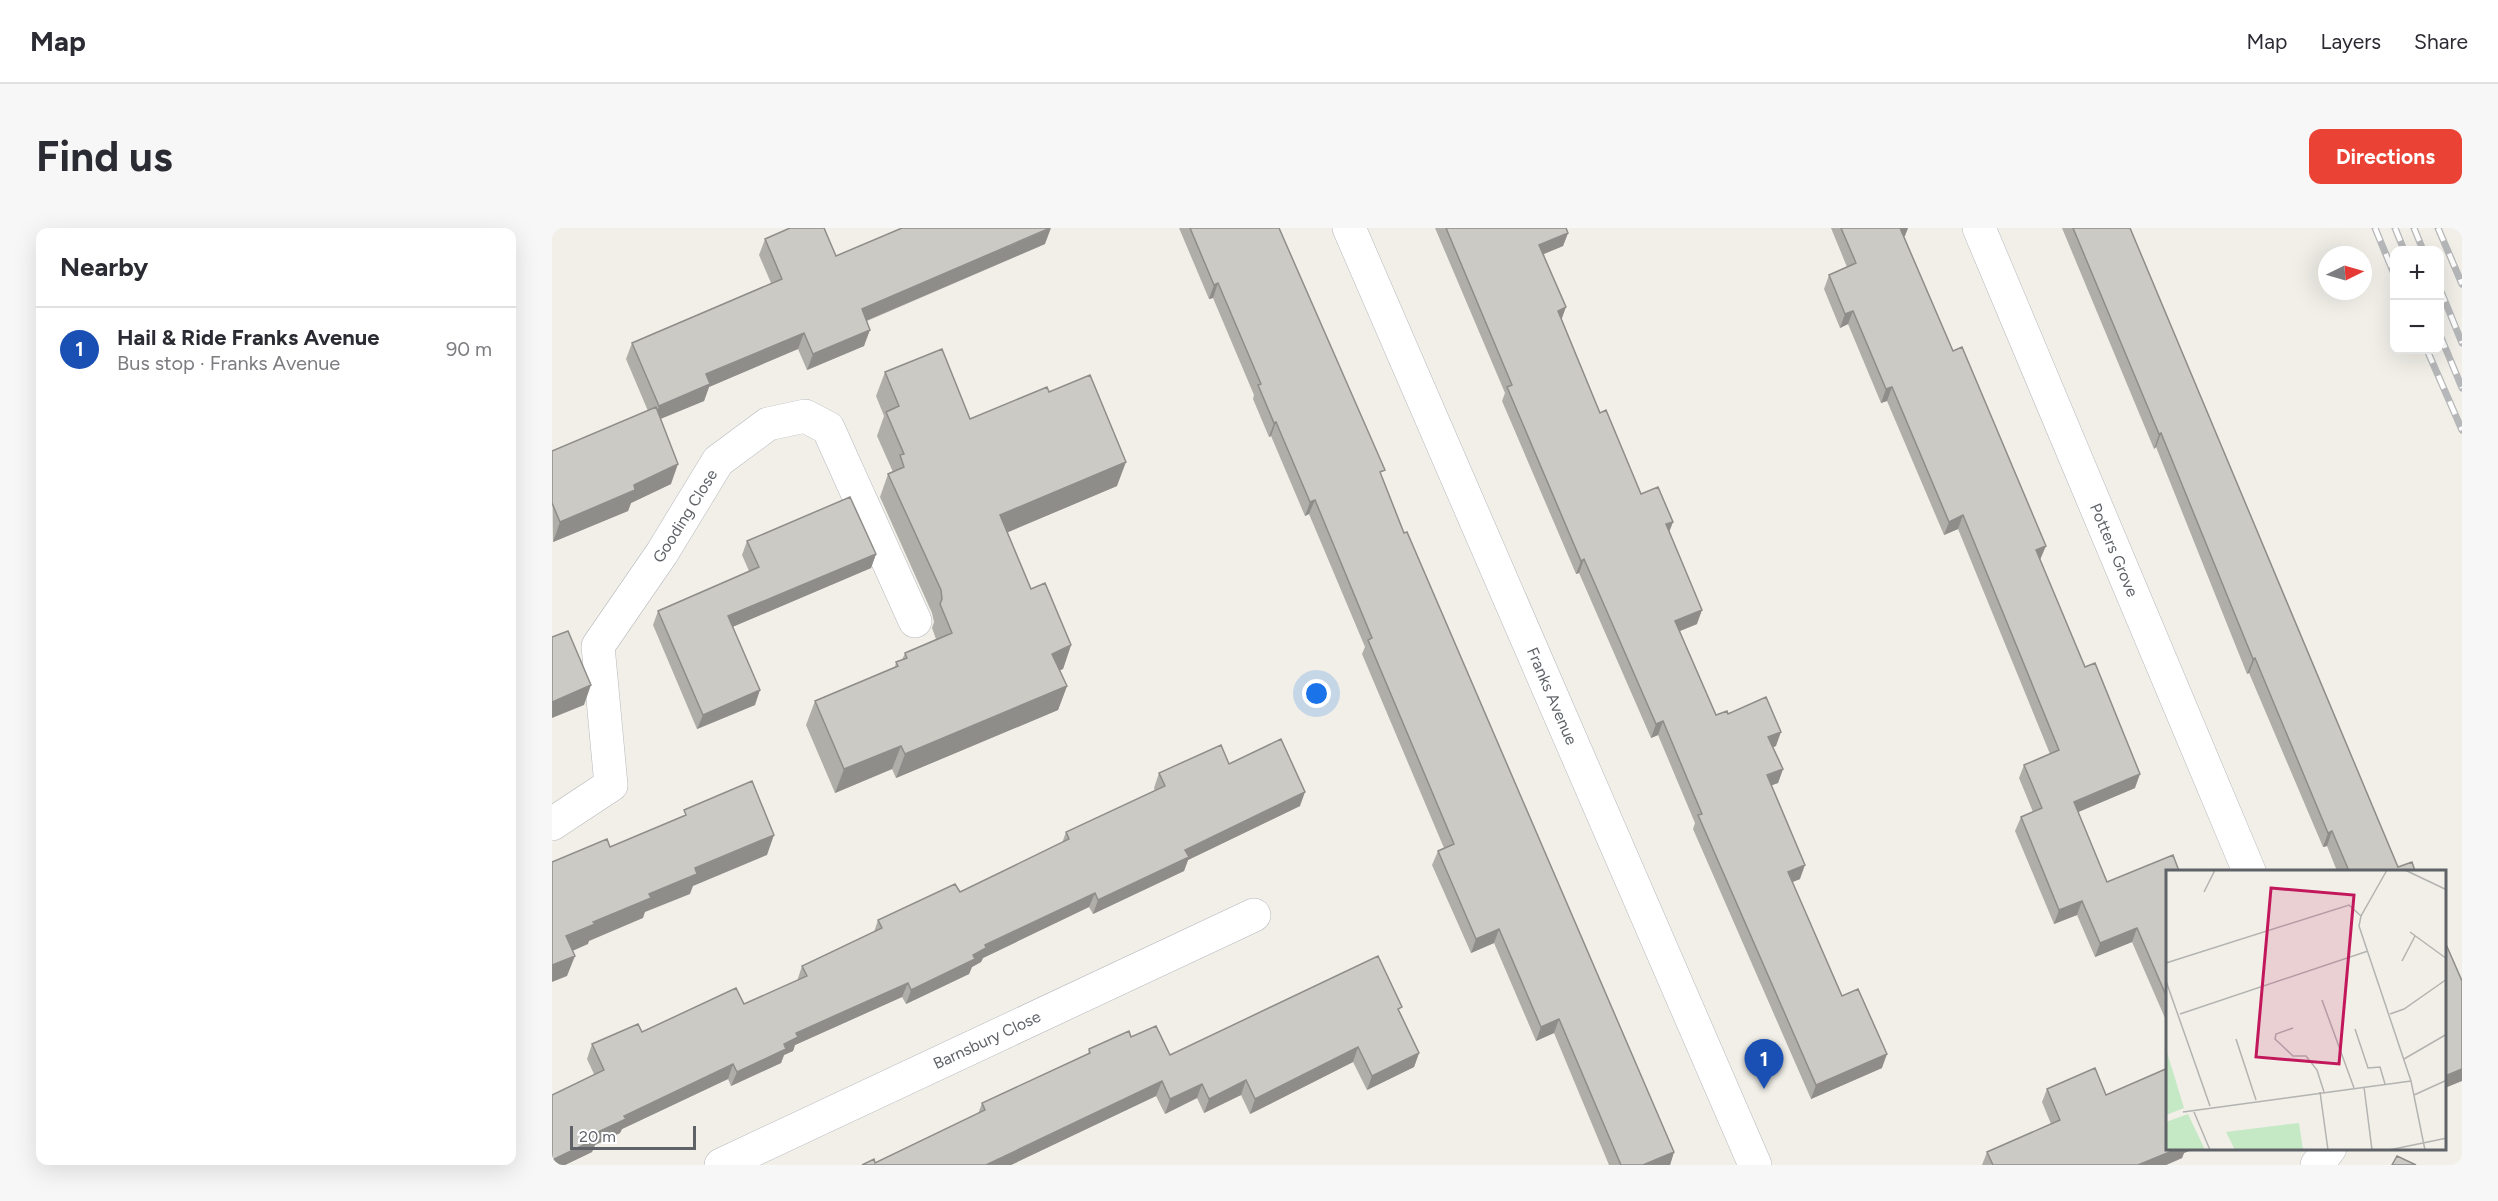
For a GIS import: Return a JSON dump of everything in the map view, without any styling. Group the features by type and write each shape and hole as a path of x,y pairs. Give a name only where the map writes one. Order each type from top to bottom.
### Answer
{"street":[{"name":"Franks Avenue","path":"1350,228 1755,1165"},
{"name":"Potters Grove","path":"1979,228 2249,870"},
{"name":"Gooding Close","path":"552,824 610,785 598,646 662,553 718,461 768,424 805,416 828,428 915,621"},
{"name":"Barnsbury Close","path":"721,1165 1254,915"},
{"path":"2317,1165 2329,1150"}],"building":[{"path":"790,228 824,228 836,256 902,228 1050,228 862,309 870,330 813,354 804,333 706,374 710,384 659,406 632,343 782,279 765,239"},
{"path":"1190,228 1279,228 1385,470 1380,472 1404,533 1407,532 1674,1152 1643,1165 1621,1165 1559,1019 1541,1027 1499,929 1476,939 1438,851 1454,844 1368,640 1372,638 1315,500 1310,502 1258,385 1261,384 1218,283 1214,285"},
{"path":"1446,228 1566,228 1568,233 1539,245 1566,307 1558,311 1600,413 1606,410 1641,494 1658,487 1673,522 1666,524 1702,610 1675,621 1716,715 1727,711 1728,714 1766,697 1781,732 1768,737 1783,769 1767,775 1805,865 1788,872 1842,996 1858,989 1887,1054 1816,1085 1698,815 1702,814 1663,721 1656,724 1584,559 1581,561 1507,387 1512,385"},
{"path":"1841,228 1900,228 1953,351 1962,347 2046,546 2036,550 2085,667 2095,663 2140,774 2074,802 2107,882 2173,855 2179,870 2166,870 2166,995 2137,928 2100,943 2082,901 2059,910 2021,817 2042,808 2024,765 2059,750 1963,515 1949,522 1892,387 1886,389 1853,311 1845,314 1829,275 1856,263"},
{"path":"2073,228 2130,228 2398,867 2412,862 2415,870 2349,870 2332,831 2328,833 2255,658 2253,659 2161,433 2159,434"},
{"path":"942,349 970,419 1047,387 1049,392 1090,375 1126,462 1000,515 1031,589 1045,583 1071,645 1052,654 1067,686 905,754 901,746 844,769 815,701 898,666 896,662 907,658 905,653 952,633 940,604 941,590 888,474 904,467 900,455 904,454 886,412 899,406 885,372"},
{"path":"656,407 678,464 634,485 635,490 560,522 552,503 552,451"},
{"path":"850,497 876,554 728,616 760,690 703,715 658,611 759,567 747,541"},
{"path":"568,631 591,685 552,702 552,637"},
{"path":"1281,739 1305,792 1185,850 1189,857 1098,900 1095,893 985,945 986,948 973,955 975,959 911,990 908,983 796,1033 798,1037 784,1044 786,1049 737,1072 733,1064 624,1116 626,1119 596,1133 598,1138 552,1160 552,1095 604,1070 592,1044 638,1024 642,1032 736,988 744,1004 807,976 802,966 882,928 878,920 955,884 960,892 1069,839 1066,832 1165,786 1159,773 1221,745 1229,764"},
{"path":"752,781 774,835 695,868 697,874 649,894 651,898 566,936 575,956 552,965 552,862 607,839 610,847 686,815 684,810"},
{"path":"2447,947 2462,981 2462,1069 2447,1075"},
{"path":"1378,956 1402,1007 1398,1009 1419,1053 1372,1076 1358,1047 1255,1099 1246,1080 1209,1099 1202,1084 1170,1099 1162,1081 986,1165 862,1165 874,1159 875,1163 985,1110 982,1103 1090,1053 1089,1049 1129,1031 1131,1037 1156,1026 1170,1055"},
{"path":"2095,1068 2106,1095 2166,1069 2166,1150 2175,1150 2138,1165 1993,1165 1987,1152 2060,1120 2047,1089"},
{"path":"2397,1156 2416,1165 2392,1165"}],"railway":[{"path":"2375,228 2390,264"},
{"path":"2395,228 2402,246"},
{"path":"2414,228 2421,246"},
{"path":"2438,228 2462,284"},
{"path":"2444,299 2462,343"},
{"path":"2444,345 2462,388"},
{"path":"2429,354 2462,430"}],"place":[{"name":"Hail & Ride Franks Avenue","path":"1764,1089"}]}
